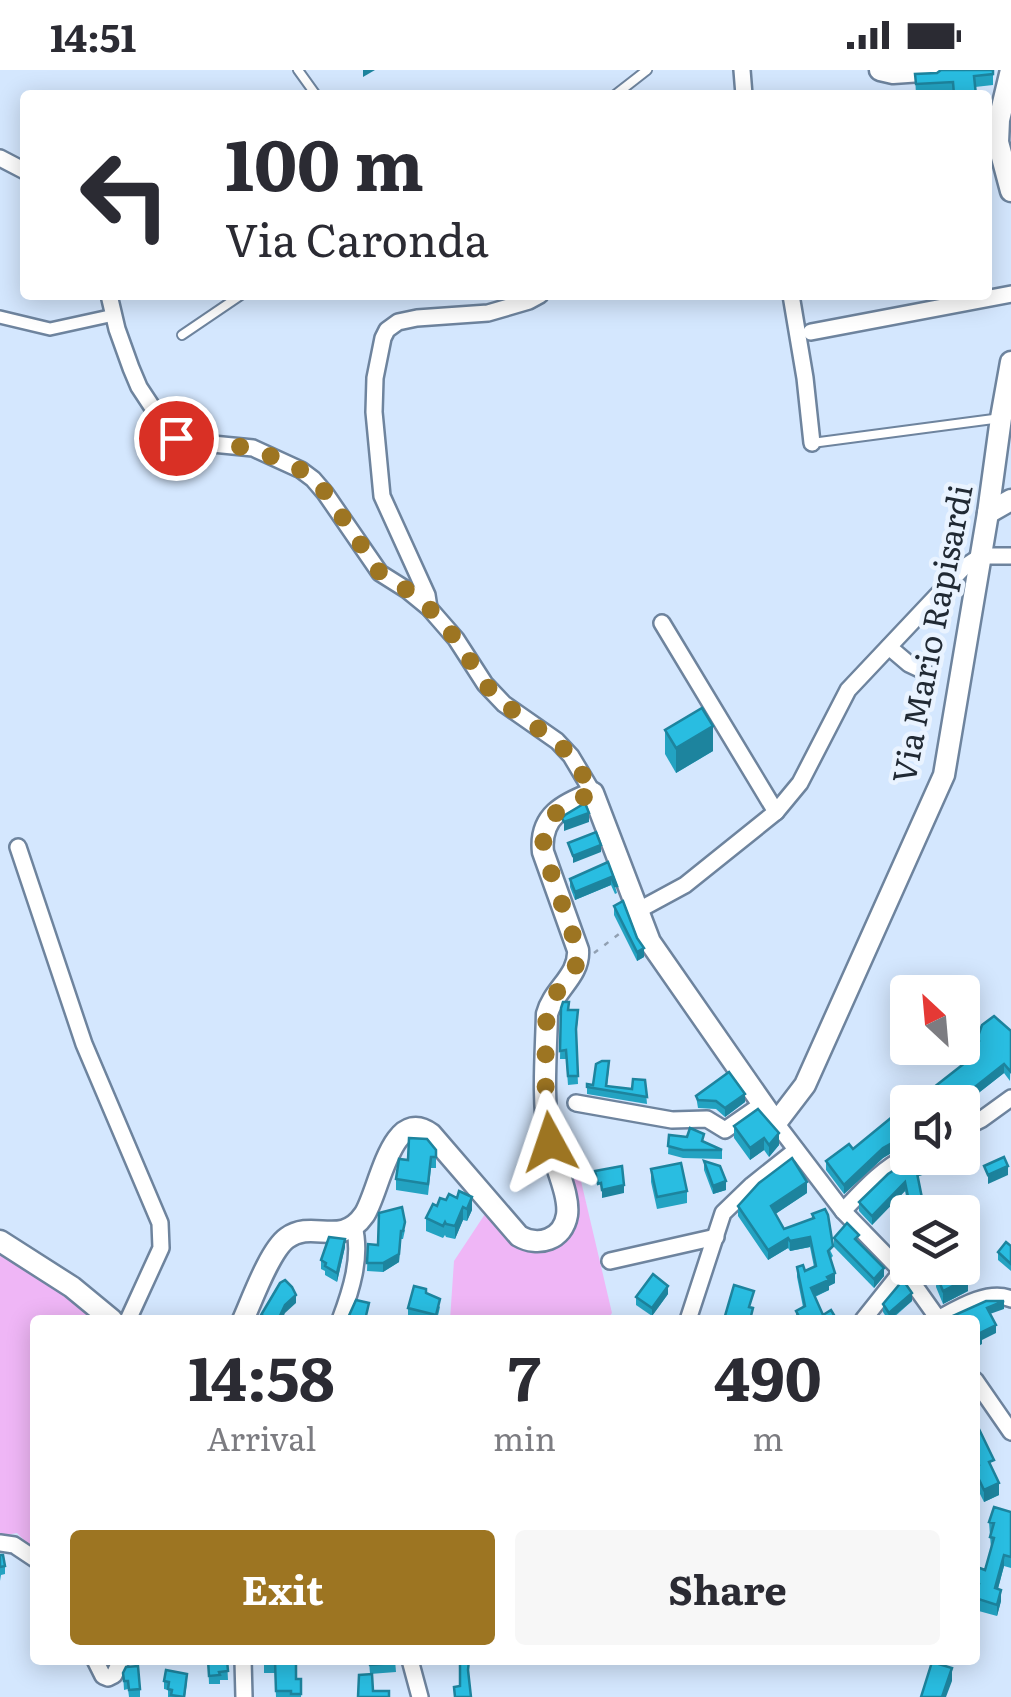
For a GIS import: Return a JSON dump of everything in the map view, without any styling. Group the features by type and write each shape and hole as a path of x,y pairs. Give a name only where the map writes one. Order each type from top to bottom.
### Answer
{"street":[{"path":"880,70 936,70"},
{"path":"1009,78 998,142 1011,191"},
{"path":"110,300 139,387 176,438 253,448 301,470 326,493 380,573 429,608 504,704 571,756 594,793 650,942 796,1150 843,1210 890,1259"},
{"path":"429,608 428,595 382,496 374,412 375,378 383,338 398,322 488,313 532,300"},
{"path":"792,300 812,443"},
{"path":"810,332 979,300"},
{"path":"0,317 50,329 114,315"},
{"name":"Via Mario Rapisardi","path":"776,1123 805,1086 944,775 1011,362"},
{"path":"988,514 1011,500"},
{"path":"638,915 685,885 776,812 800,783 848,690 964,568 981,556 1011,556"},
{"path":"662,624 776,812"},
{"path":"889,647 926,672"},
{"path":"245,1315 277,1248 286,1238 306,1230 346,1232 354,1226 368,1210 390,1150 400,1135 415,1127 431,1134 519,1236 537,1242 562,1229 567,1204 550,1142 546,1110 547,1014 551,1000 579,960 542,840 552,816 573,801 594,793"},
{"path":"18,848 84,1044 160,1223 162,1248 130,1315"},
{"path":"576,1102 672,1120 707,1119 725,1130 764,1103 805,1086"},
{"path":"980,1120 1011,1098"},
{"path":"690,1315 723,1213 796,1150"},
{"path":"843,1210 890,1167"},
{"path":"342,1315 354,1274 358,1243 354,1226"},
{"path":"610,1261 716,1236"},
{"path":"0,1241 72,1287 106,1315"},
{"path":"867,1315 891,1285"},
{"path":"912,1285 935,1315"},
{"path":"945,1315 963,1305 1000,1295 1011,1299"},
{"path":"980,1387 1011,1432"},
{"path":"0,1543 14,1545 30,1556"},
{"path":"98,1665 108,1678 119,1665"},
{"path":"244,1665 244,1697"},
{"path":"411,1665 420,1697"}],"lane":[{"path":"620,90 646,70"},
{"path":"182,335 234,300"},
{"path":"812,443 1001,418"}],"path":[{"path":"579,960 590,956 638,915"}],"shaded area":[{"path":"590,1166 587,1178 581,1181 611,1315 450,1315 454,1261 487,1211 496,1228 553,1245 565,1172"},
{"path":"0,1247 68,1290 92,1315 30,1315 30,1546 17,1533 0,1536"}],"building":[{"path":"993,70 993,74 974,76 975,90 954,90 953,82 916,84 915,74"},
{"path":"702,708 713,726 676,748 665,730"},
{"path":"585,803 589,813 564,822 565,815"},
{"path":"596,832 601,845 573,856 568,843"},
{"path":"608,862 617,886 611,877 575,892 570,879"},
{"path":"623,901 644,948 637,952 614,906"},
{"path":"563,1002 569,1002 568,1010 578,1010 578,1076 568,1076 566,1050 560,1051"},
{"path":"994,1016 1011,1031 1011,1072 1004,1064 977,1085 937,1085 962,1065 980,1065 982,1025"},
{"path":"609,1061 606,1086 632,1089 633,1079 645,1080 647,1097 587,1087 593,1085 596,1064"},
{"path":"729,1072 745,1094 725,1108 716,1101 698,1100 696,1096"},
{"path":"758,1109 779,1133 769,1145 764,1138 750,1148 734,1126"},
{"path":"890,1119 890,1144 844,1185 826,1161 849,1144 853,1149"},
{"path":"690,1128 704,1134 702,1141 722,1150 668,1146 669,1135 687,1137"},
{"path":"409,1138 427,1139 436,1150 436,1157 431,1157 428,1184 396,1179 399,1159 408,1160"},
{"path":"1004,1157 1008,1166 988,1175 984,1166"},
{"path":"792,1158 807,1182 771,1206 784,1229 814,1218 812,1214 825,1209 828,1215 833,1246 828,1251 835,1273 811,1288 823,1315 798,1315 796,1311 805,1306 797,1267 803,1265 805,1271 816,1266 810,1237 790,1241 788,1238 768,1250 738,1206 759,1183"},
{"path":"704,1161 720,1166 726,1181 713,1186"},
{"path":"681,1163 687,1191 657,1197 651,1169"},
{"path":"622,1166 624,1185 602,1190 595,1171"},
{"path":"888,1174 917,1175 921,1195 908,1195 905,1182 872,1216 859,1202"},
{"path":"459,1191 472,1197 455,1226 445,1222 443,1226 426,1218 440,1198 446,1200 449,1194 457,1198"},
{"path":"402,1207 405,1222 399,1254 383,1263 367,1263 368,1244 378,1245 379,1213"},
{"path":"847,1223 859,1235 855,1239 884,1268 874,1279 834,1238"},
{"path":"329,1237 345,1239 337,1273 321,1260"},
{"path":"1006,1242 1011,1246 1011,1264 998,1252"},
{"path":"653,1274 668,1286 652,1308 636,1297"},
{"path":"285,1280 296,1295 280,1315 261,1315"},
{"path":"734,1285 754,1291 749,1307 753,1308 751,1315 725,1315"},
{"path":"899,1285 906,1285 912,1293 889,1313 883,1304"},
{"path":"414,1286 440,1299 436,1315 408,1308"},
{"path":"356,1300 369,1303 366,1315 349,1315"},
{"path":"986,1301 1004,1301 987,1308 996,1325 980,1333 980,1315 955,1315"},
{"path":"980,1431 994,1460 989,1462 999,1483 984,1490 980,1482"},
{"path":"994,1507 1011,1512 1011,1557 1004,1555 995,1588 1001,1590 997,1605 980,1600 980,1568 985,1570 994,1538 990,1537 994,1523 989,1522"},
{"path":"208,1665 227,1665 228,1671 209,1676"},
{"path":"275,1665 296,1665 301,1694 276,1691"},
{"path":"460,1665 468,1665 471,1697 455,1697 454,1687 460,1686"},
{"path":"931,1665 952,1668 942,1697 921,1697"},
{"path":"138,1666 140,1689 129,1690 123,1673 126,1667"},
{"path":"166,1670 187,1674 184,1697 171,1695 169,1682 164,1681"},
{"path":"372,1674 373,1691 389,1691 389,1697 358,1697 359,1675"}],"route":[{"path":"176,438 253,448 313,479 380,573 429,608 456,639 485,684 504,704 557,742 590,785 594,793 562,807 552,816 542,840 579,960 551,1000 547,1014 545,1097 550,1142"}]}
